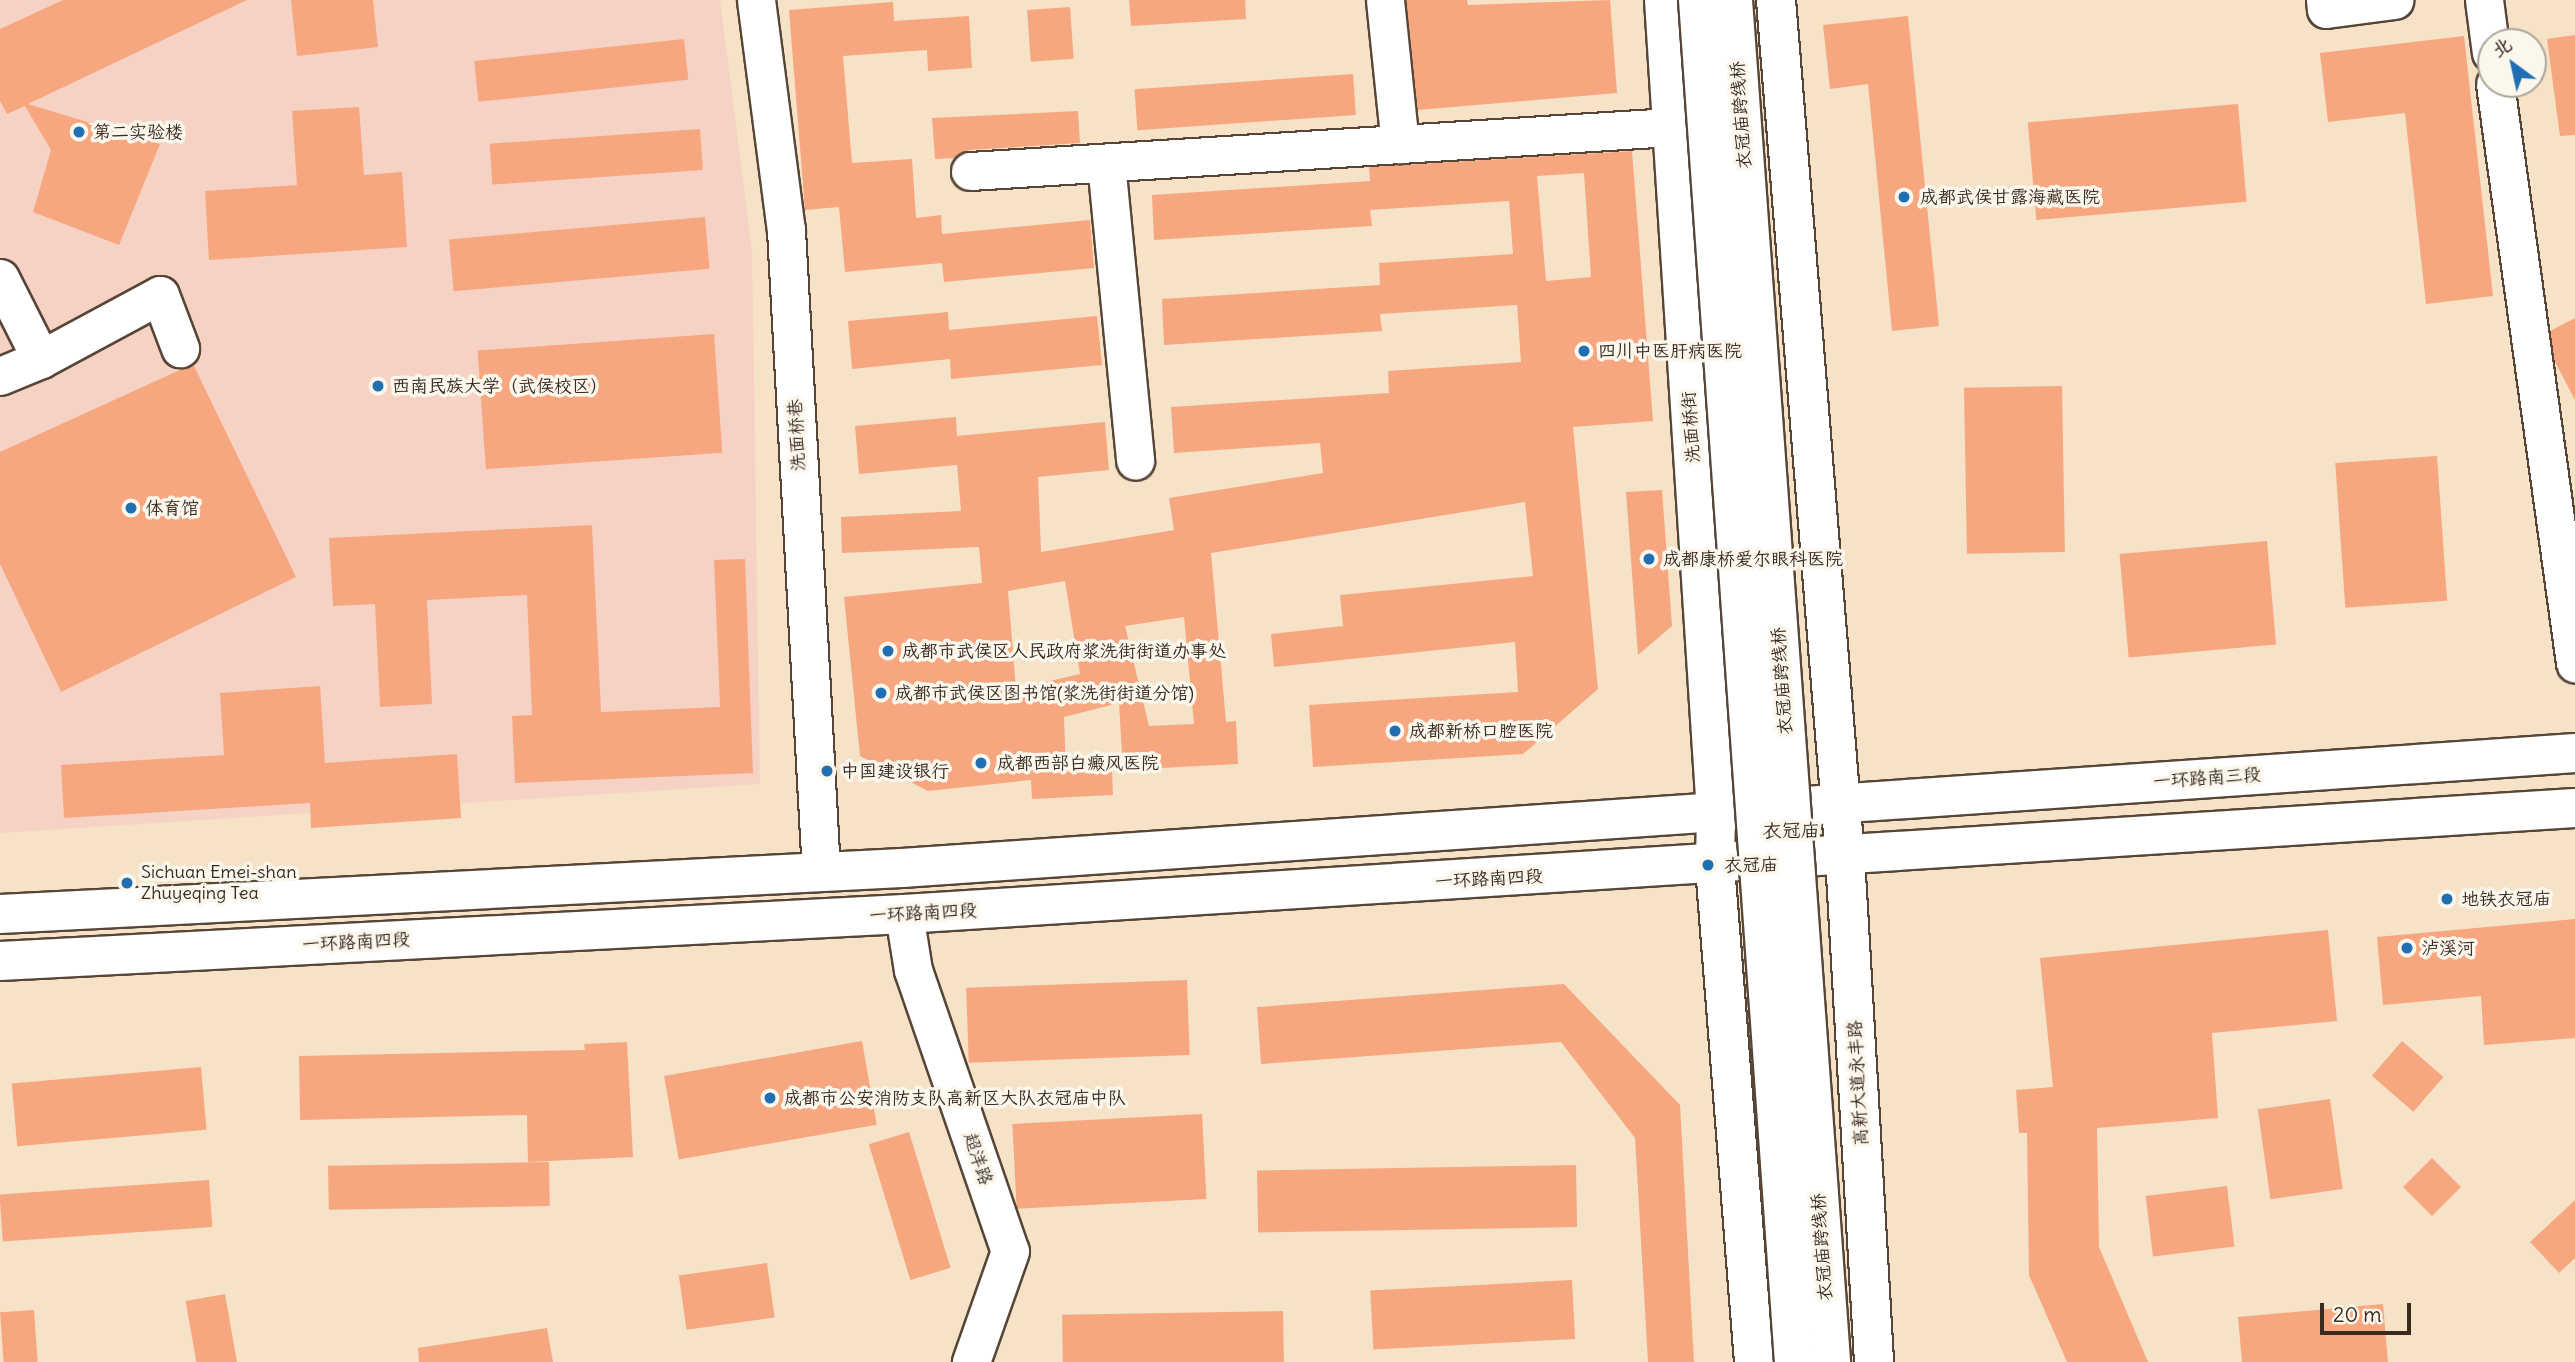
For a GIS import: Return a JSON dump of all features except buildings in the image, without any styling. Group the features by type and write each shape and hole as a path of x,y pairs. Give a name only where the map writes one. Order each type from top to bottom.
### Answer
{"main road":[{"name":"洗面桥街","path":"1664,0 1716,811"},
{"name":"衣冠庙跨线桥","path":"1698,0 1794,1362"},
{"name":"衣冠庙跨线桥","path":"1733,0 1830,1362"},
{"path":"0,914 821,872 1839,803 1776,0"},
{"name":"一环路南三段","path":"1839,803 2575,753"},
{"name":"高新大道永丰路","path":"1839,803 1845,857 1874,1362"},
{"path":"1845,857 2575,808"},
{"path":"1716,811 1715,866 1754,1362"},
{"name":"一环路南四段","path":"0,961 904,914 1845,857"}],"street":[{"name":"洗面桥巷","path":"757,0 786,230 821,872"},
{"path":"1385,0 1401,144"},
{"path":"2325,0 2326,9 2394,0"},
{"path":"2484,0 2488,28"},
{"path":"2497,98 2575,663"},
{"path":"970,171 1672,127"},
{"path":"1106,163 1135,461"},
{"path":"0,278 41,359"},
{"path":"0,376 41,359 160,295 180,348"},
{"name":"超洋路","path":"904,914 913,970 1010,1251 971,1362"}],"shaded area":[{"name":"西南民族大学（武侯校区）","path":"0,0 720,0 752,252 760,784 0,833"}],"place":[{"name":"第二实验楼","path":"79,132"},
{"name":"成都武侯甘露海藏医院","path":"1904,197"},
{"name":"四川中医肝病医院","path":"1584,351"},
{"name":"西南民族大学（武侯校区）","path":"378,386"},
{"name":"体育馆","path":"131,508"},
{"name":"成都康桥爱尔眼科医院","path":"1649,559"},
{"name":"成都市武侯区人民政府浆洗街街道办事处","path":"888,651"},
{"name":"成都市武侯区图书馆(浆洗街街道分馆)","path":"881,693"},
{"name":"成都新桥口腔医院","path":"1395,731"},
{"name":"成都西部白癜风医院","path":"981,763"},
{"name":"中国建设银行","path":"827,771"},
{"name":"衣冠庙","path":"1708,865"},
{"name":"Sichuan Emei-shan Zhuyeqing Tea","path":"127,883"},
{"name":"地铁衣冠庙","path":"2447,899"},
{"name":"泸溪河","path":"2407,948"},
{"name":"成都市公安消防支队高新区大队衣冠庙中队","path":"770,1098"}],"district":[{"name":"衣冠庙","path":"1791,831"}]}
